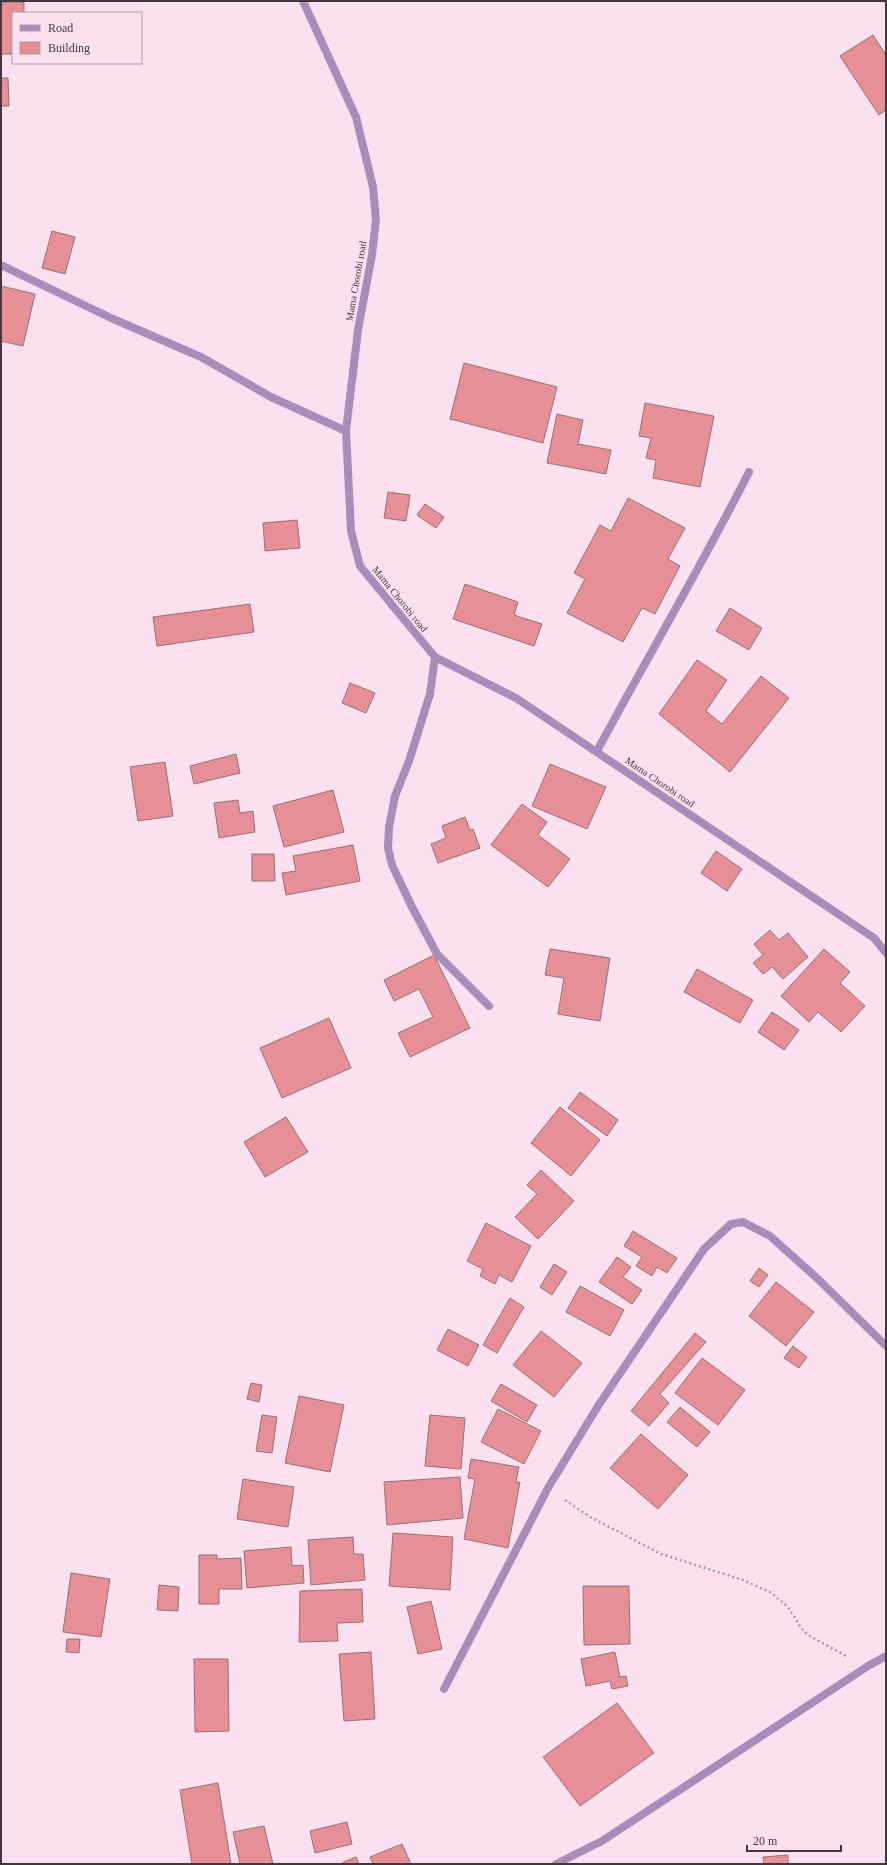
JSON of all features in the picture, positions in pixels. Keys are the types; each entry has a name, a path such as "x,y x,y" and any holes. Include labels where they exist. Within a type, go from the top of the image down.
{"street":[{"name":"Mama Chorobi road","path":"303,1 356,117 373,187 376,220 372,255 358,330 346,431 351,531 360,566 435,657 516,698 597,751 874,938 886,953"},
{"path":"1,265 111,318 201,356 271,397 346,431"},
{"path":"597,751 684,592 712,545 748,472"},
{"path":"435,657 430,694 409,761 395,796 389,827 388,848 392,866 437,954 489,1006"},
{"path":"444,1689 548,1488 598,1406 704,1249 731,1224 743,1222 770,1236 818,1279 886,1346"},
{"path":"556,1864 602,1841 868,1666 886,1656"}],"path":[{"path":"548,1488 590,1517 662,1554 743,1580 770,1592 793,1612 801,1628 808,1635 833,1650 868,1666"}],"building":[{"path":"1,2 24,2 24,12 12,12 12,54 1,54"},
{"path":"873,35 886,55 886,110 879,115 840,56"},
{"path":"1,78 8,78 9,106 1,106"},
{"path":"52,231 75,237 65,274 42,268"},
{"path":"1,286 35,294 23,346 1,341"},
{"path":"464,363 557,387 543,443 450,419"},
{"path":"645,403 714,416 700,487 653,478 656,460 646,458 651,438 639,436"},
{"path":"557,414 583,420 578,444 611,450 606,474 547,463"},
{"path":"388,492 410,495 406,521 384,518"},
{"path":"628,498 685,528 668,559 680,566 655,614 642,608 623,642 567,613 585,579 574,573 600,525 611,531"},
{"path":"425,504 444,517 436,528 417,515"},
{"path":"297,520 300,548 265,551 263,523"},
{"path":"465,584 518,602 514,615 542,624 534,646 453,619"},
{"path":"250,604 254,632 157,646 153,617"},
{"path":"730,608 762,628 749,650 716,631"},
{"path":"697,660 727,680 706,711 722,724 761,676 789,698 730,772 659,714"},
{"path":"350,683 375,693 366,713 342,703"},
{"path":"236,754 240,773 194,784 190,766"},
{"path":"165,762 173,816 138,821 130,767"},
{"path":"550,764 606,787 587,829 532,806"},
{"path":"333,790 344,832 284,847 273,806"},
{"path":"238,800 240,813 253,811 255,832 219,838 214,803"},
{"path":"522,804 547,822 538,835 570,859 548,887 491,845"},
{"path":"465,817 470,830 473,829 480,848 438,863 431,844 446,838 442,826"},
{"path":"353,845 360,881 286,895 282,873 296,871 293,856"},
{"path":"716,851 742,869 727,891 701,873"},
{"path":"252,854 274,854 275,881 252,881"},
{"path":"770,930 779,940 788,933 808,957 783,979 772,967 763,974 753,963 763,955 754,944"},
{"path":"550,949 610,958 600,1021 558,1014 564,978 545,975"},
{"path":"824,949 850,972 840,983 865,1006 841,1032 818,1012 809,1022 781,996"},
{"path":"434,955 470,1028 410,1057 398,1033 433,1017 419,989 394,1001 384,980"},
{"path":"697,969 753,1000 740,1023 684,992"},
{"path":"772,1012 799,1030 784,1050 758,1032"},
{"path":"329,1018 351,1068 282,1098 260,1048"},
{"path":"580,1092 618,1120 607,1136 568,1108"},
{"path":"560,1107 600,1140 571,1176 531,1143"},
{"path":"286,1117 308,1152 265,1177 244,1142"},
{"path":"541,1170 574,1201 538,1239 515,1217 537,1194 527,1185"},
{"path":"486,1223 531,1246 512,1282 499,1275 495,1284 480,1276 483,1269 467,1261"},
{"path":"633,1231 677,1258 667,1273 657,1267 652,1276 636,1266 642,1257 624,1246"},
{"path":"617,1257 631,1267 623,1277 642,1290 632,1304 599,1282"},
{"path":"554,1264 567,1272 552,1295 540,1287"},
{"path":"759,1268 768,1275 759,1287 750,1281"},
{"path":"776,1282 814,1312 786,1346 749,1316"},
{"path":"580,1286 624,1310 610,1336 566,1312"},
{"path":"510,1298 524,1307 497,1353 483,1345"},
{"path":"448,1329 479,1345 468,1366 437,1350"},
{"path":"541,1331 582,1363 554,1397 513,1365"},
{"path":"695,1333 706,1342 660,1394 669,1403 649,1426 631,1411"},
{"path":"793,1346 807,1357 799,1368 784,1358"},
{"path":"702,1358 745,1390 718,1425 675,1393"},
{"path":"251,1383 262,1385 259,1402 247,1399"},
{"path":"501,1384 537,1405 527,1422 491,1401"},
{"path":"299,1396 344,1405 330,1472 285,1463"},
{"path":"680,1407 710,1432 697,1447 667,1422"},
{"path":"498,1409 541,1431 524,1464 481,1442"},
{"path":"262,1415 277,1417 272,1453 256,1451"},
{"path":"430,1415 465,1418 461,1469 425,1466"},
{"path":"641,1434 688,1475 658,1509 610,1468"},
{"path":"471,1459 519,1467 516,1482 520,1482 508,1548 464,1539 475,1479 468,1478"},
{"path":"460,1477 463,1518 387,1525 384,1482"},
{"path":"243,1479 294,1487 288,1527 237,1519"},
{"path":"393,1533 453,1537 450,1590 389,1586"},
{"path":"353,1537 354,1554 363,1554 365,1580 311,1585 308,1540"},
{"path":"291,1547 292,1566 303,1565 304,1583 247,1588 244,1551"},
{"path":"199,1555 217,1555 217,1559 241,1558 242,1589 219,1589 219,1604 199,1604"},
{"path":"71,1573 110,1579 101,1637 63,1632"},
{"path":"159,1585 179,1587 178,1611 157,1610"},
{"path":"583,1586 629,1586 630,1644 584,1645"},
{"path":"362,1589 363,1622 337,1623 338,1641 299,1642 300,1591"},
{"path":"431,1601 442,1649 418,1654 407,1607"},
{"path":"67,1639 80,1639 79,1653 66,1652"},
{"path":"371,1652 375,1719 344,1721 339,1654"},
{"path":"615,1652 620,1677 626,1676 628,1686 612,1689 610,1681 586,1686 581,1659"},
{"path":"194,1659 228,1659 229,1731 195,1732"},
{"path":"617,1703 654,1753 580,1806 543,1757"},
{"path":"218,1783 231,1864 192,1864 180,1790"},
{"path":"347,1822 352,1844 315,1853 310,1831"},
{"path":"264,1826 273,1864 240,1864 233,1832"},
{"path":"402,1844 411,1864 373,1864 370,1857"},
{"path":"788,1855 788,1864 764,1864 763,1857"},
{"path":"356,1857 359,1864 342,1863"}]}
